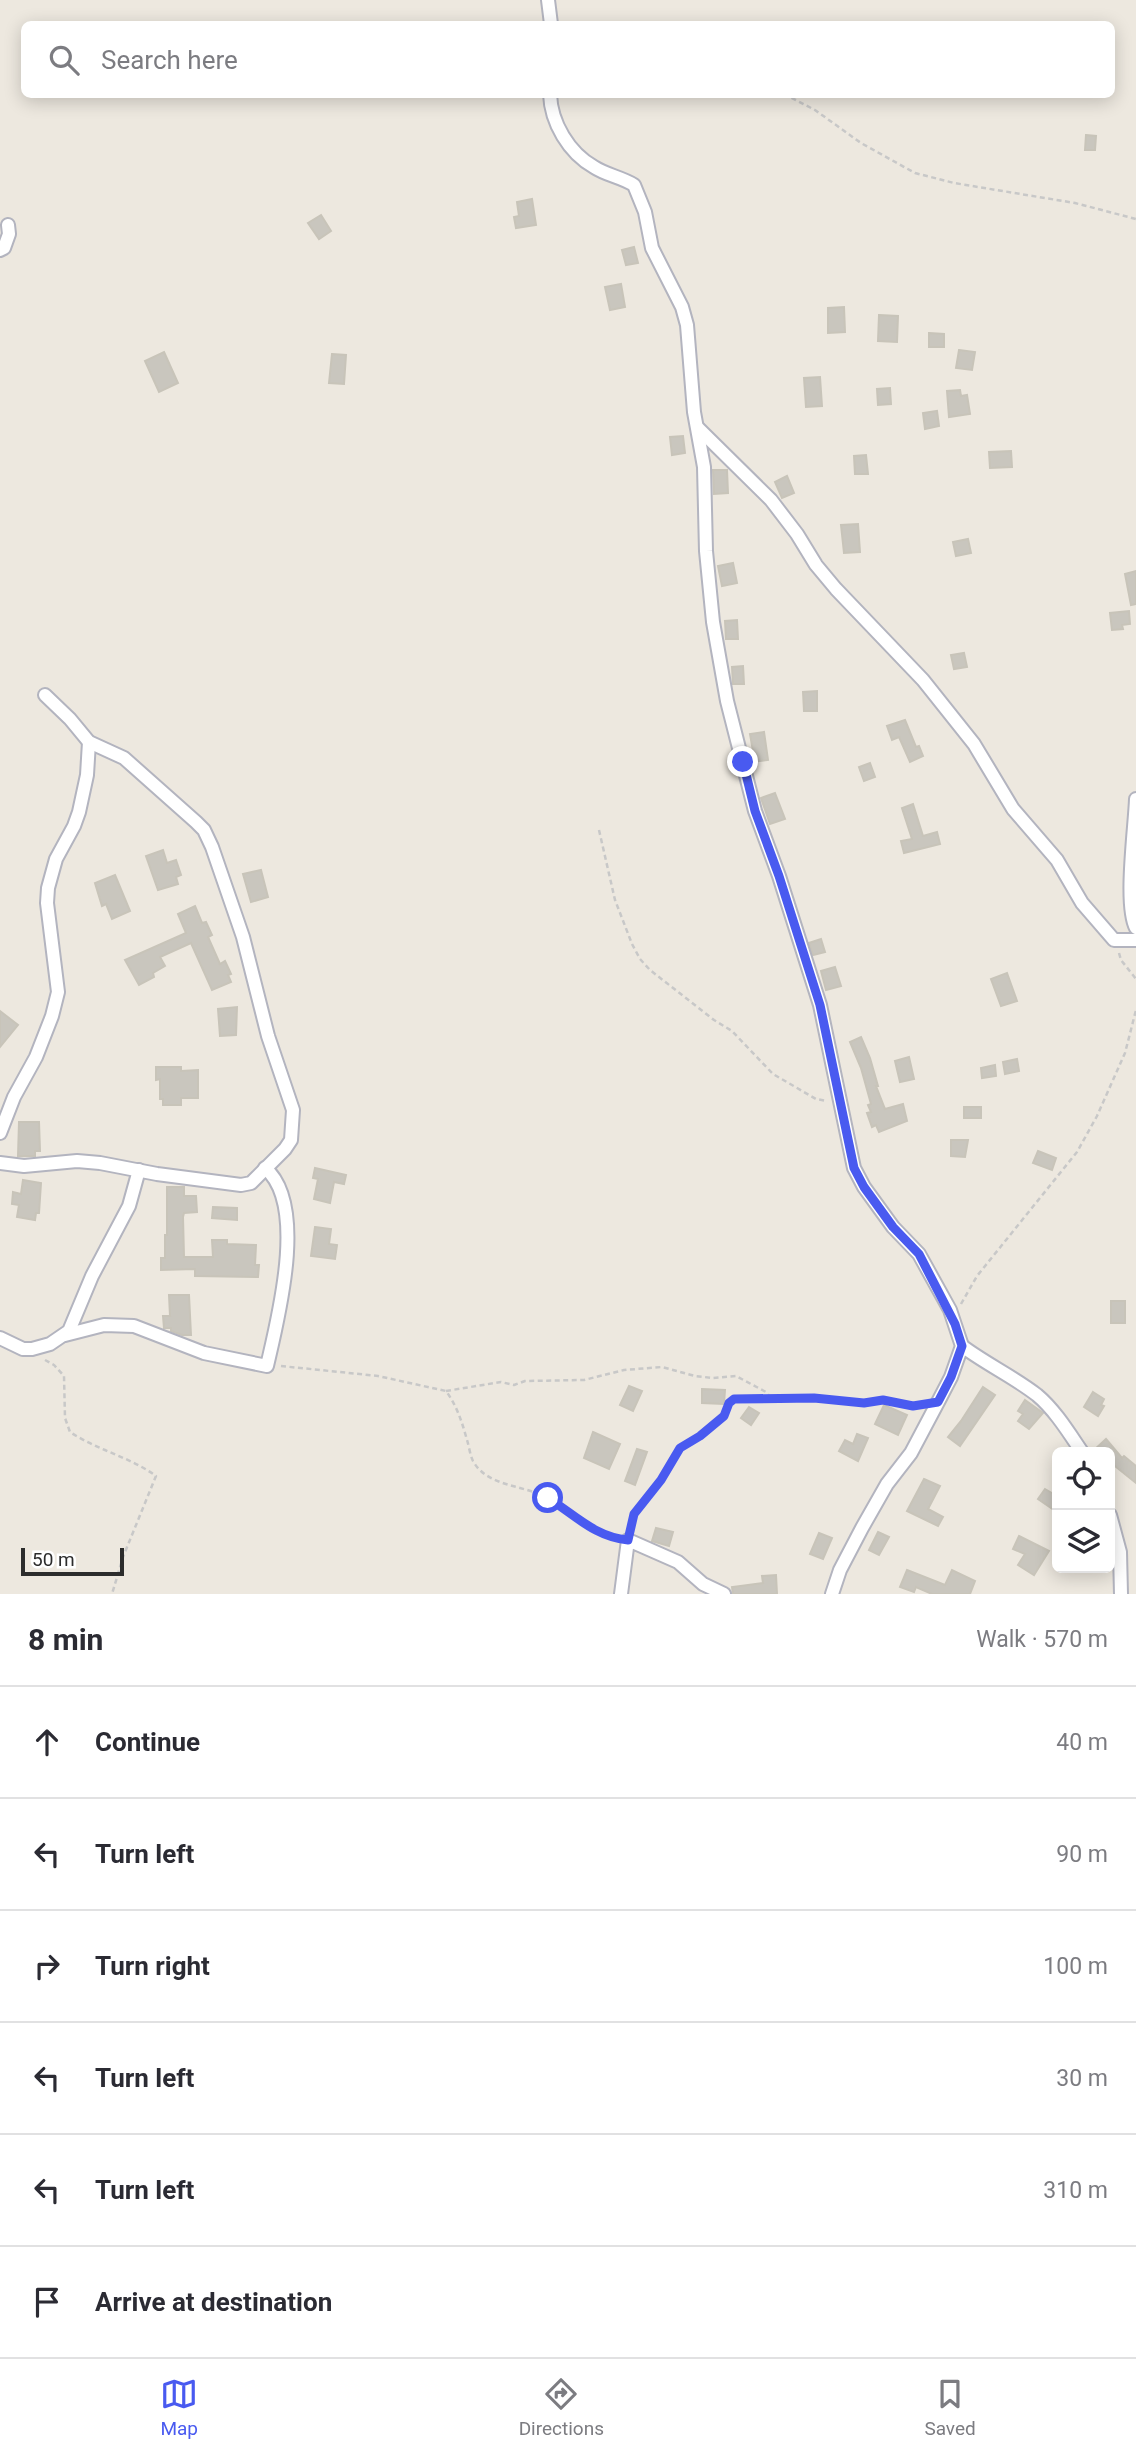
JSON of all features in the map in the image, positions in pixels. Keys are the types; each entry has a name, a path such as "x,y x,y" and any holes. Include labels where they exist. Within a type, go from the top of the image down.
{"street":[{"path":"548,0 551,21"},
{"path":"551,98 554,119 564,138 584,161 634,185 640,197 652,248 682,307 687,325 694,412 704,467 706,551 713,622 727,701 755,811 779,876 820,1005 851,1157 860,1181 901,1237 919,1254 955,1324 962,1346 1036,1395 1078,1447"},
{"path":"0,250 7,242 8,225"},
{"path":"697,427 771,500 822,572 875,632 923,680 974,744 1013,809 1057,860 1082,903 1114,940 1136,940"},
{"path":"0,1163 24,1166 77,1161 100,1163 241,1185 251,1183 291,1140 292,1110 268,1036 243,937 208,838 196,822 124,758 89,742 45,695"},
{"path":"0,1133 14,1097 36,1057 58,992 47,903 48,888 56,859 79,813 87,775 89,742"},
{"path":"1136,799 1130,911 1136,928"},
{"path":"0,1338 23,1349 50,1344 65,1335 104,1325 134,1326 204,1353 267,1366 289,1242 281,1191 273,1175 265,1168"},
{"path":"65,1335 78,1315 93,1276 129,1206 139,1170"},
{"path":"832,1594 840,1570 872,1510 887,1484 911,1453 938,1402 951,1377 962,1346"},
{"path":"1115,1535 1121,1558 1121,1594"},
{"path":"621,1594 628,1540 678,1562 703,1584 724,1594"}],"path":[{"path":"792,98 815,110 861,143 915,173 954,183 1075,203 1136,219"},
{"path":"599,830 615,900 636,951 650,970 732,1031 773,1074 816,1099 841,1104"},
{"path":"1114,940 1121,960 1136,979"},
{"path":"955,1324 965,1295 977,1276 1077,1152 1097,1116 1125,1053 1136,1010"},
{"path":"44,1360 54,1365 64,1376 65,1418 70,1432 142,1466 156,1476 112,1594"},
{"path":"267,1366 366,1375 446,1391 501,1382 514,1385 525,1381 584,1380 624,1370 662,1367 695,1376 736,1376 766,1392 773,1400"},
{"path":"446,1391 460,1415 473,1461 483,1471 499,1482 548,1498 582,1524 611,1539 628,1540 634,1514 661,1480 680,1448 724,1416 729,1403 734,1399 814,1398 864,1403 883,1400 913,1406 938,1402"}],"building":[{"path":"1086,135 1096,136 1095,150 1085,150"},
{"path":"532,199 536,225 516,228 514,217 519,216 517,202"},
{"path":"321,215 331,231 319,239 308,223"},
{"path":"634,247 638,263 626,265 622,250"},
{"path":"621,284 625,307 610,310 605,287"},
{"path":"844,307 845,332 828,333 828,308"},
{"path":"879,315 898,316 897,342 878,341"},
{"path":"929,333 944,334 944,347 929,347"},
{"path":"959,350 975,352 972,370 956,368"},
{"path":"164,352 178,383 159,392 145,361"},
{"path":"332,354 346,355 344,384 329,383"},
{"path":"820,377 822,406 806,407 804,378"},
{"path":"890,388 891,404 878,405 877,389"},
{"path":"960,390 961,396 967,395 970,414 949,417 947,391"},
{"path":"937,411 939,426 925,429 923,413"},
{"path":"683,436 685,453 672,455 670,437"},
{"path":"1011,451 1012,467 990,468 989,452"},
{"path":"866,455 868,474 855,474 854,456"},
{"path":"713,470 727,470 728,493 714,494"},
{"path":"787,476 794,493 782,498 775,482"},
{"path":"858,524 860,552 844,553 841,525"},
{"path":"968,539 971,553 956,556 953,542"},
{"path":"733,563 737,583 722,586 718,566"},
{"path":"1136,571 1136,604 1131,605 1125,574"},
{"path":"1129,611 1130,624 1122,625 1123,629 1112,630 1110,613"},
{"path":"737,620 738,639 726,639 725,621"},
{"path":"964,653 967,667 954,669 951,655"},
{"path":"743,666 744,684 733,684 732,667"},
{"path":"817,691 817,711 804,711 803,692"},
{"path":"905,720 916,747 919,746 923,756 910,762 899,737 892,740 887,726"},
{"path":"764,732 768,760 752,762 749,752 753,751 750,734"},
{"path":"870,763 875,777 864,781 859,767"},
{"path":"775,793 785,819 770,824 761,798"},
{"path":"913,804 923,836 937,832 940,844 904,853 901,841 912,839 902,808"},
{"path":"163,850 167,863 176,860 181,875 176,877 178,884 158,890 146,856"},
{"path":"261,870 268,897 251,902 243,874"},
{"path":"115,875 130,911 112,919 106,904 102,906 95,883"},
{"path":"195,906 202,923 206,922 212,935 208,937 220,964 225,961 231,974 228,975 231,982 212,990 191,943 160,957 165,966 153,973 154,977 139,985 125,960 186,933 178,914"},
{"path":"821,939 825,952 813,955 809,943"},
{"path":"835,967 841,986 826,990 821,971"},
{"path":"1007,973 1017,1001 1001,1006 991,979"},
{"path":"237,1007 236,1035 220,1036 218,1009"},
{"path":"0,1011 18,1025 0,1047"},
{"path":"861,1037 885,1109 903,1104 907,1121 879,1132 876,1125 872,1127 867,1113 871,1112 868,1105 871,1104 850,1042"},
{"path":"909,1057 914,1079 900,1082 895,1061"},
{"path":"1017,1059 1019,1071 1005,1074 1003,1062"},
{"path":"995,1065 996,1076 982,1078 981,1068"},
{"path":"156,1067 181,1067 181,1071 198,1070 198,1098 181,1098 181,1105 163,1105 163,1099 160,1099 160,1079 156,1080"},
{"path":"964,1107 981,1107 981,1118 964,1118"},
{"path":"19,1122 39,1122 40,1151 35,1151 35,1156 18,1156"},
{"path":"951,1140 968,1140 965,1157 951,1156"},
{"path":"1038,1151 1056,1158 1052,1170 1033,1163"},
{"path":"315,1168 346,1175 344,1184 334,1182 330,1203 314,1199 318,1179 313,1178"},
{"path":"23,1180 41,1183 39,1213 36,1213 35,1220 17,1217 19,1205 12,1204 13,1192 21,1194"},
{"path":"167,1187 184,1187 184,1196 196,1196 197,1212 184,1213 183,1217 184,1257 213,1257 212,1240 227,1240 227,1244 256,1245 255,1265 259,1265 258,1277 195,1276 195,1269 161,1270 167,1235"},
{"path":"213,1207 237,1208 237,1220 212,1218"},
{"path":"315,1227 331,1229 329,1244 337,1245 335,1259 311,1256"},
{"path":"169,1295 189,1295 191,1335 182,1335 171,1331 171,1328 164,1328 163,1316 170,1316"},
{"path":"1111,1301 1125,1301 1125,1323 1111,1323"},
{"path":"629,1386 642,1391 633,1411 620,1405"},
{"path":"983,1387 995,1395 960,1446 948,1437"},
{"path":"702,1389 725,1390 724,1404 702,1403"},
{"path":"1093,1392 1104,1399 1101,1405 1104,1406 1098,1416 1084,1407"},
{"path":"1025,1400 1043,1413 1029,1429 1018,1421 1023,1414 1018,1411"},
{"path":"884,1405 907,1415 898,1435 875,1424"},
{"path":"749,1407 759,1413 751,1425 741,1418"},
{"path":"593,1432 620,1444 609,1469 584,1458"},
{"path":"857,1434 868,1438 858,1461 839,1451 845,1440 853,1444"},
{"path":"1106,1439 1113,1447 1097,1447"},
{"path":"637,1449 647,1452 635,1485 625,1481"},
{"path":"1115,1450 1122,1458 1124,1456 1136,1466 1136,1483 1115,1466"},
{"path":"924,1479 940,1486 928,1509 943,1517 938,1526 907,1511"},
{"path":"1045,1489 1052,1493 1052,1509 1038,1499"},
{"path":"656,1528 673,1532 669,1546 652,1541"},
{"path":"878,1532 889,1537 879,1555 869,1550"},
{"path":"819,1533 832,1538 823,1559 810,1554"},
{"path":"1019,1536 1049,1551 1034,1575 1018,1565 1025,1554 1013,1549"},
{"path":"907,1570 945,1585 952,1570 975,1581 970,1594 932,1594 916,1587 914,1592 900,1587"},
{"path":"776,1575 777,1594 733,1594 732,1587 763,1583 762,1576"}],"route":[{"path":"548,1498 582,1524 611,1539 628,1540 634,1514 661,1480 680,1448 724,1416 729,1403 734,1399 760,1401 814,1398 864,1403 883,1400 913,1406 938,1402 951,1377 962,1346 950,1310 919,1254 893,1227 864,1187 854,1168 820,1005 779,876 755,811 743,762"}]}
